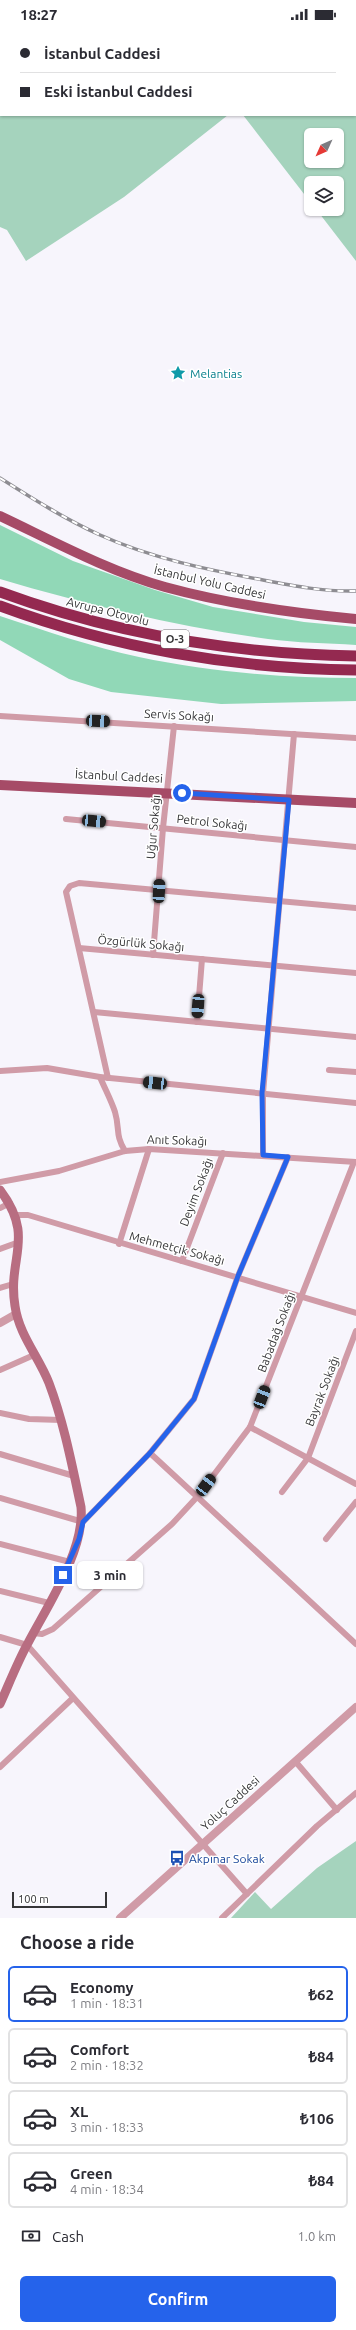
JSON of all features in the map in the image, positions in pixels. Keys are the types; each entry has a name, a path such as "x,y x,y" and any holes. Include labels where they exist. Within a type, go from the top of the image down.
{"highway":[{"name":"Avrupa Otoyolu","path":"0,592 89,620 174,639 275,652 356,656"},
{"name":"O-3","path":"0,606 84,633 174,653 271,666 356,670"}],"main road":[{"name":"İstanbul Yolu Caddesi","path":"0,516 94,560 164,587 276,610 356,619"},
{"name":"İstanbul Caddesi","path":"0,785 167,792 356,803"},
{"path":"0,1190 10,1203 16,1215 20,1230 13,1284 16,1314 34,1355 49,1381 61,1420 83,1522 79,1539 70,1562 4,1687 0,1704"}],"street":[{"name":"Servis Sokağı","path":"0,716 356,738"},
{"name":"Uğur Sokağı","path":"153,955 163,828 174,726"},
{"path":"263,1155 262,1093 294,734"},
{"name":"Petrol Sokağı","path":"66,819 356,847"},
{"path":"108,1078 66,892 70,886 79,883 356,908"},
{"name":"Özgürlük Sokağı","path":"79,948 356,973"},
{"path":"197,1022 202,959"},
{"path":"94,1012 356,1037"},
{"path":"0,1071 47,1068 108,1078 356,1103"},
{"path":"329,1070 356,1072"},
{"path":"100,1077 115,1112 118,1124 118,1139 125,1151"},
{"path":"119,1244 149,1149"},
{"name":"Anıt Sokağı","path":"0,1182 59,1171 125,1151 149,1149 355,1162"},
{"name":"Deyim Sokağı","path":"182,1261 223,1153"},
{"path":"0,1498 83,1522 150,1453 194,1399 238,1276 288,1157"},
{"name":"Babadağ Sokağı","path":"33,1633 42,1634 53,1629 116,1576 172,1524 197,1497 250,1427 355,1162"},
{"path":"0,1208 10,1203"},
{"name":"Mehmetçik Sokağı","path":"16,1215 28,1215 119,1244 302,1295 356,1313"},
{"path":"0,1249 19,1242"},
{"path":"0,1288 13,1284"},
{"path":"0,1323 16,1314"},
{"name":"Bayrak Sokağı","path":"282,1492 308,1458 356,1331"},
{"path":"0,1370 34,1355"},
{"path":"0,1413 29,1419 61,1420"},
{"path":"250,1427 356,1484"},
{"path":"150,1453 356,1644"},
{"path":"0,1454 74,1476"},
{"path":"326,1539 356,1502"},
{"path":"0,1544 70,1562"},
{"path":"0,1591 49,1603"},
{"path":"0,1637 27,1645 247,1894"},
{"path":"0,1767 73,1698"},
{"name":"Yoluç Caddesi","path":"120,1918 356,1708"},
{"path":"295,1761 336,1810"},
{"path":"222,1918 336,1810 356,1793"}],"green space":[{"path":"0,116 227,116 124,197 26,261 7,230 0,227"},
{"path":"244,116 356,116 356,261 321,216 344,216 344,176 304,176 304,194"},
{"path":"0,525 73,561 155,590 213,607 304,622 356,627 356,645 279,640 234,634 167,622 66,598 0,579"},
{"path":"0,616 104,648 139,657 193,667 302,677 356,678 356,701 221,704 111,692 69,679 0,640"},
{"path":"356,1841 356,1918 231,1918 255,1892 271,1909 317,1868"}],"railway":[{"path":"0,478 37,501 100,535 159,557 222,572 321,590 356,591"}],"place":[{"name":"Melantias","path":"178,373"},
{"name":"Akpınar Sokak","path":"177,1858"}],"route":[{"path":"63,1575 79,1539 83,1522 150,1453 194,1399 238,1276 288,1157 263,1155 262,1093 289,800 182,793"}]}
